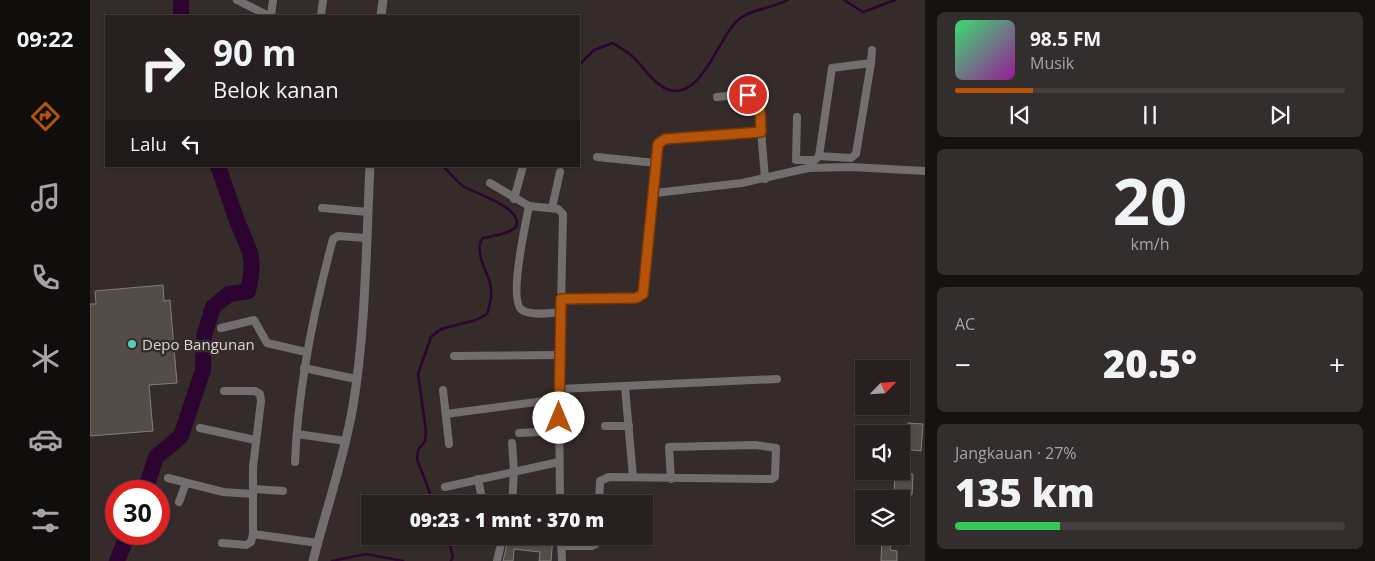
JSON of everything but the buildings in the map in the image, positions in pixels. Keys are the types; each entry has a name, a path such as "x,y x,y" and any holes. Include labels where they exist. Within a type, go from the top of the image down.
{"street":[{"path":"237,0 268,15"},
{"path":"270,15 273,0"},
{"path":"321,15 323,0"},
{"path":"382,15 383,0"},
{"path":"819,156 843,158 853,157 856,154 872,50"},
{"path":"797,117 796,160 814,160 819,156 832,68 871,64"},
{"path":"717,97 746,94 754,96 759,111 765,179"},
{"path":"561,299 636,298 643,294 655,193 658,144 665,139 761,132"},
{"path":"597,157 656,163"},
{"path":"830,166 831,157"},
{"path":"842,166 843,158"},
{"path":"655,193 765,179 808,168 830,166 925,170"},
{"path":"314,559 346,441 356,379 370,167"},
{"path":"514,199 523,167"},
{"path":"552,208 560,172"},
{"path":"490,183 514,199 529,206 552,208 560,210 563,214 558,399 560,495"},
{"path":"529,206 516,289 518,305 521,310 527,312 560,312"},
{"path":"322,208 368,212"},
{"path":"296,462 297,434 306,352 332,239 338,236 366,238"},
{"path":"221,328 254,320 267,343 306,352"},
{"path":"454,356 559,355"},
{"path":"304,368 356,379"},
{"path":"559,390 777,379"},
{"path":"625,387 633,477"},
{"path":"443,390 449,444"},
{"path":"222,543 246,546 253,534 255,440 260,394 255,391 224,391"},
{"path":"446,414 558,399"},
{"path":"605,426 629,426"},
{"path":"200,428 255,440"},
{"path":"519,433 559,431"},
{"path":"297,434 346,441"},
{"path":"512,444 514,471 513,495"},
{"path":"599,495 599,487 602,480 609,477 633,477 671,478 772,479 775,477 776,448 755,445 670,447 671,478"},
{"path":"445,487 478,478 559,462"},
{"path":"168,478 223,492 283,491"},
{"path":"478,478 481,495"},
{"path":"179,502 186,483"},
{"path":"253,534 318,544"},
{"path":"496,561 500,545"},
{"path":"562,561 561,546 593,545"}],"waterway":[{"path":"181,0 181,15"},
{"path":"580,64 594,50 613,43 632,56 658,84 669,90 681,90 691,85 701,76 731,27 738,20 749,13 788,0"},
{"path":"844,0 863,12 895,0"},
{"path":"149,480 156,457 181,436 203,370 204,336 213,307 229,294 248,291 251,279 250,253 218,167"},
{"path":"431,495 417,459 418,450 425,441 426,431 418,374 431,337 441,329 476,320 487,314 491,299 491,287 480,254 480,243 483,238 506,233 516,226 516,219 513,213 506,207 463,186 444,167"},
{"path":"117,561 124,545"},
{"path":"450,545 453,556 451,561"},
{"path":"332,561 366,554 403,561"}],"place":[{"name":"Depo Bangunan","path":"132,344"}],"route":[{"path":"559,418 561,299 636,298 643,294 655,193 658,144 665,139 761,132 758,102 754,96 748,95"}]}
